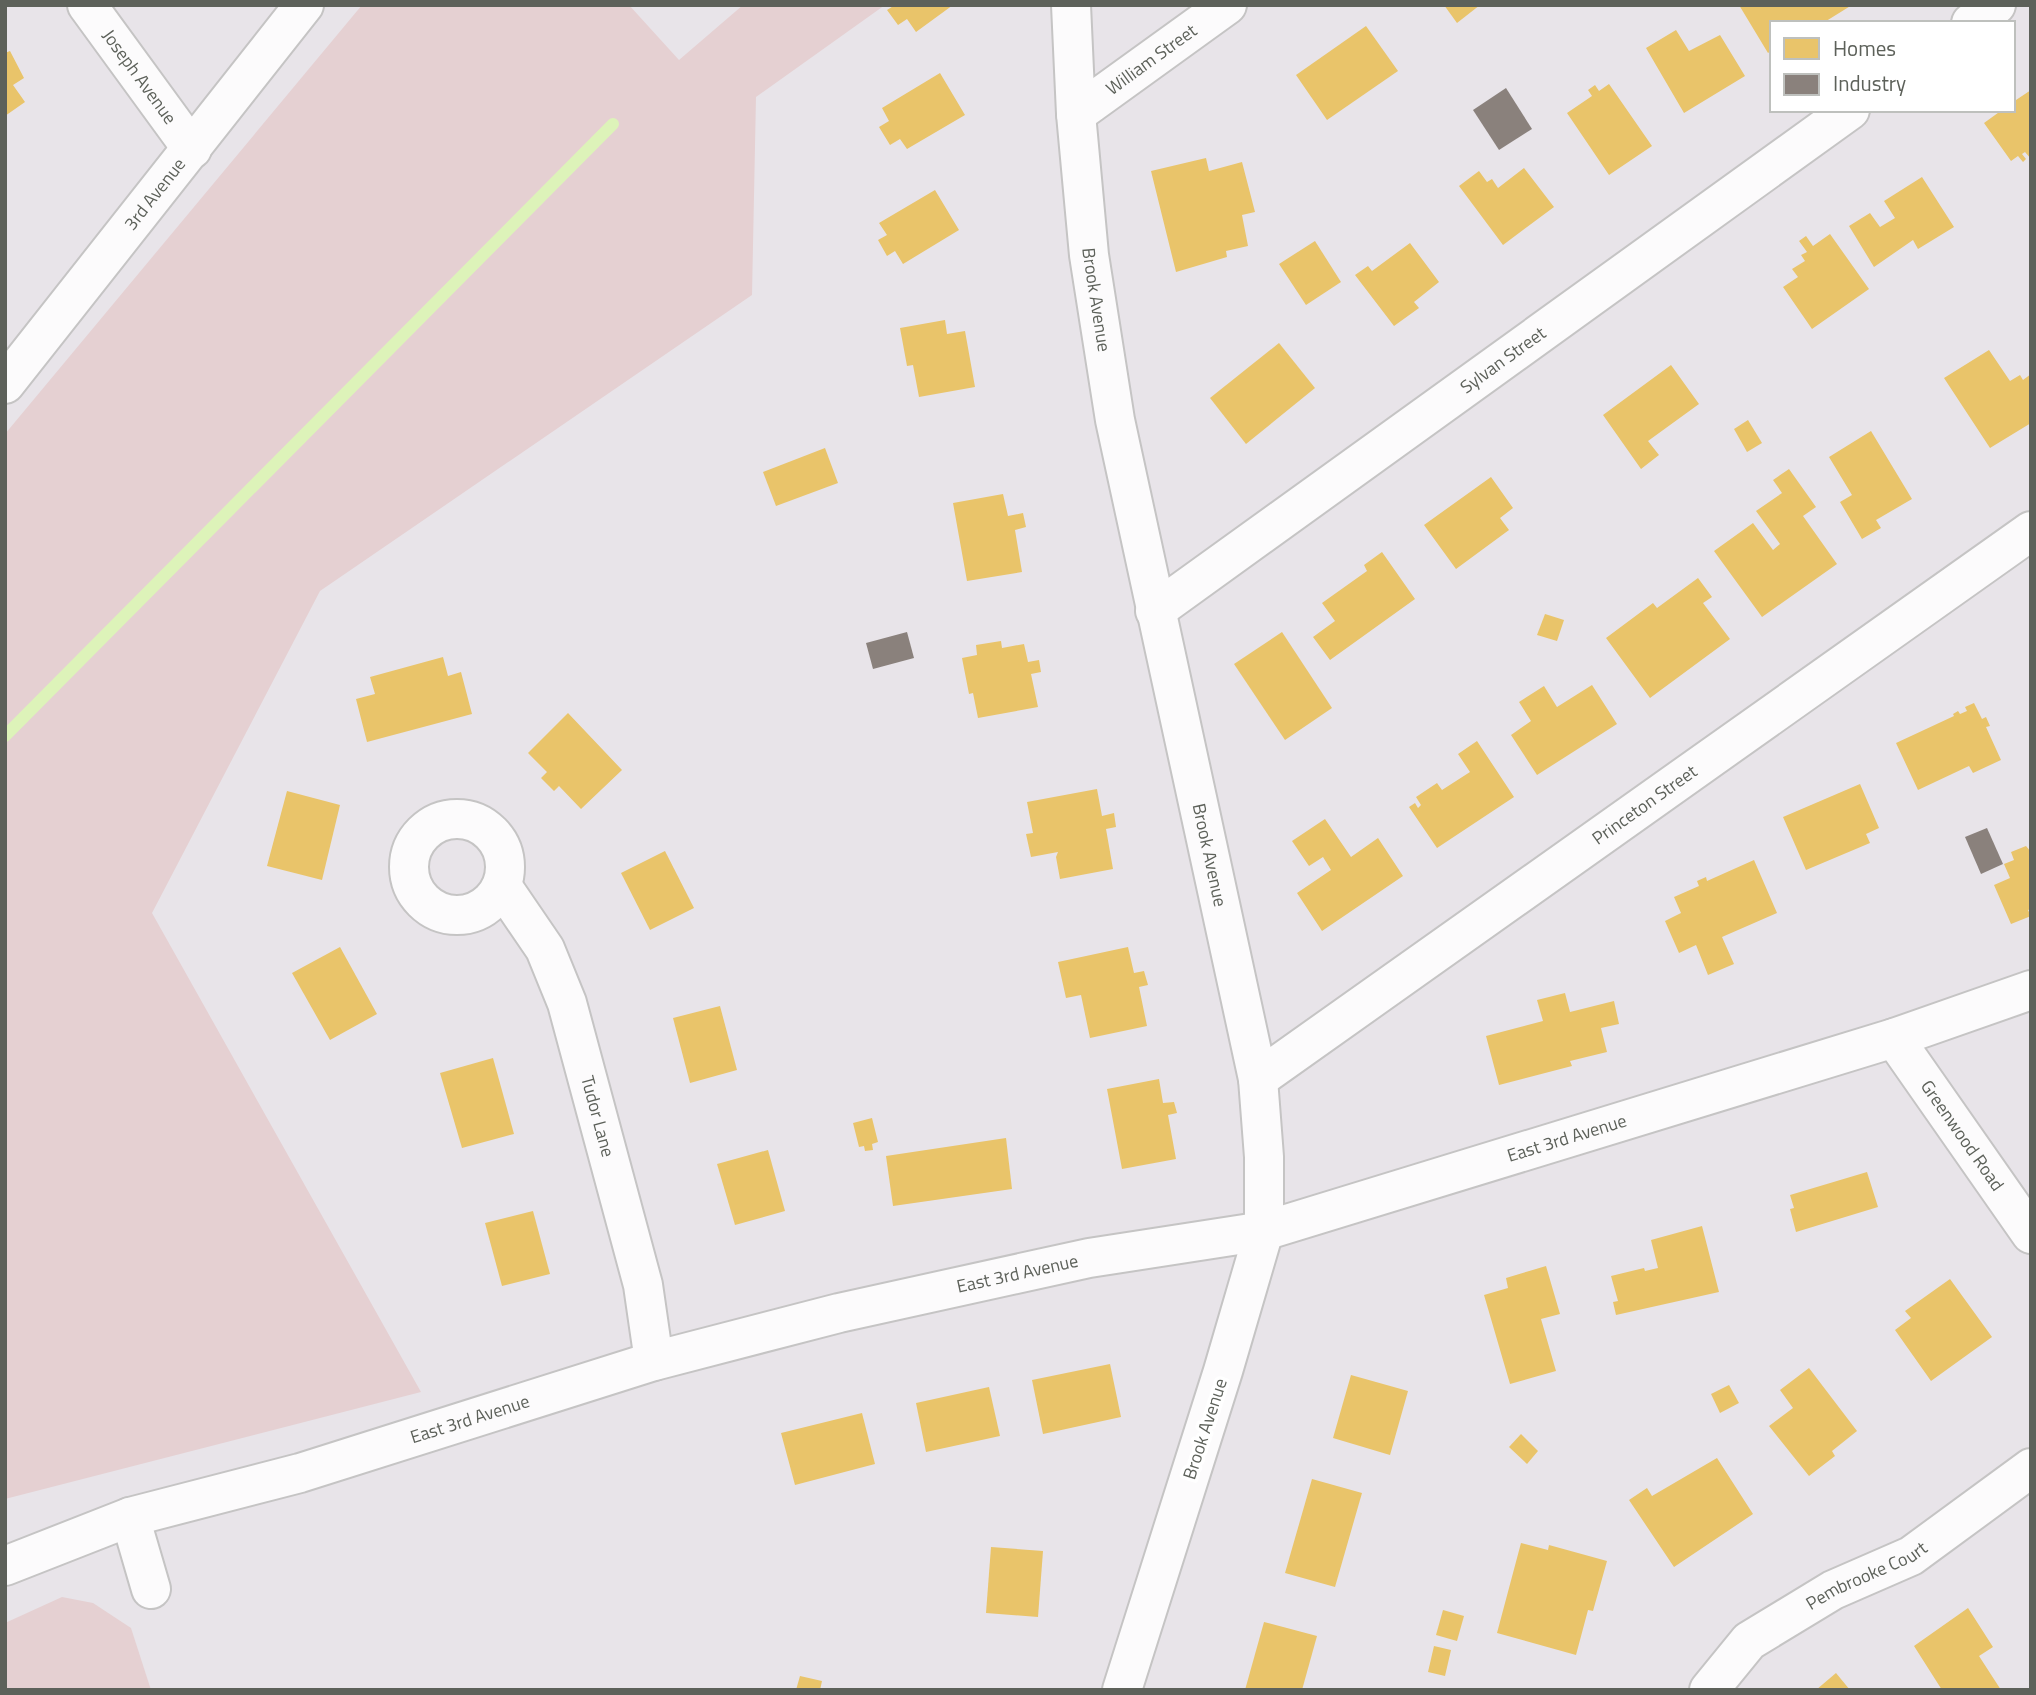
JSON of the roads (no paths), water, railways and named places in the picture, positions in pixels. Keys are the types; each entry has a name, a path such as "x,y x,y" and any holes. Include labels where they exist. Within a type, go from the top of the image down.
{"street":[{"name":"Joseph Avenue","path":"86,5 192,149"},
{"name":"3rd Avenue","path":"5,384 304,5"},
{"name":"Brook Avenue","path":"1071,5 1076,114 1089,255 1115,420 1258,1079 1264,1157 1264,1231 1223,1371 1122,1690"},
{"name":"William Street","path":"1076,114 1227,5"},
{"path":"1974,21 1996,5"},
{"name":"Sylvan Street","path":"1155,611 1847,112"},
{"name":"Princeton Street","path":"1258,1079 2031,531"},
{"name":"Tudor Lane","path":"502,886 545,949 567,1003 643,1285 654,1361"},
{"name":"East 3rd Avenue","path":"5,1566 130,1517 300,1473 654,1361 839,1313 1089,1258 1264,1231 1894,1038 2031,990"},
{"name":"Greenwood Road","path":"1894,1038 2031,1234"},
{"name":"Pembrooke Court","path":"1709,1690 1749,1641 1833,1590 1911,1556 2031,1468"},
{"path":"130,1517 151,1589"}],"waterway":[{"path":"5,736 613,124"}]}
